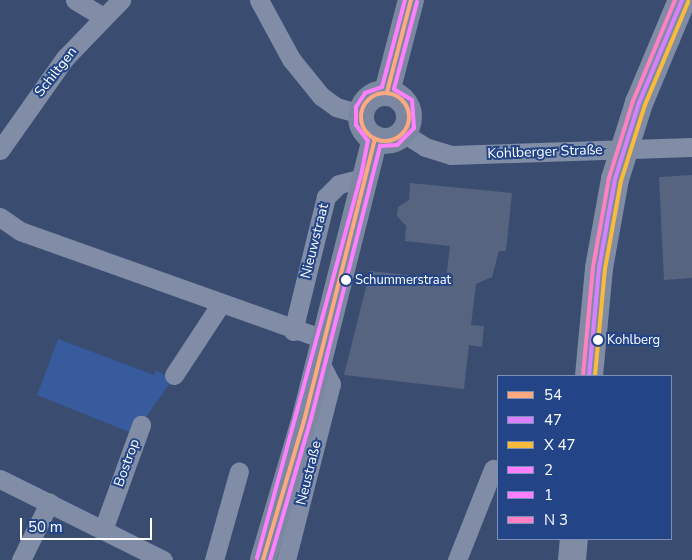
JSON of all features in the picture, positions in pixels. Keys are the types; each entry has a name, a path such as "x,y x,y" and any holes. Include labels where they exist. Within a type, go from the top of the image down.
{"main road":[{"path":"588,375 599,268 623,150 682,0"},
{"path":"572,560 574,540"}],"street":[{"path":"75,0 103,17"},
{"name":"Schiltgen","path":"0,150 65,58 120,0"},
{"path":"259,0 291,59 321,96 336,107 361,114"},
{"path":"387,92 411,0"},
{"path":"387,92 401,98 409,110 403,133 394,140 375,139 364,129 361,114 369,98 387,92"},
{"name":"Kohlberger Straße","path":"403,133 425,147 451,155 692,147"},
{"path":"263,560 375,139"},
{"name":"Nieuwstraat","path":"293,331 326,197 339,184 366,177"},
{"path":"0,217 20,231 293,331 320,349"},
{"path":"174,375 220,305"},
{"name":"Neustraße","path":"286,560 331,384 320,349"},
{"name":"Bostrop","path":"103,530 141,425"},
{"path":"457,560 492,469"},
{"path":"214,560 239,472"},
{"path":"0,479 163,560"},
{"path":"21,560 48,503"}],"shaded area":[{"path":"58,339 154,375 156,370 172,380 142,423 133,420 129,432 37,395"}],"building":[{"path":"692,175 692,278 664,280 659,177"},
{"path":"410,183 512,193 506,251 499,251 492,277 476,284 471,325 484,326 482,347 469,345 464,389 344,375 370,271 446,279 450,246 405,241 406,226 397,216 398,207 409,200"}],"transit line":[{"name":"1","path":"257,558 361,176 368,141 356,125 356,107 365,93 382,87 405,0"},
{"name":"54","path":"387,92 411,0"},
{"path":"583,375 593,267 609,178 633,101 675,0"},
{"name":"47","path":"589,375 599,268 615,179 639,103 682,0"},
{"name":"2","path":"270,560 311,419 380,146 397,145 414,128 412,100 394,89 417,2"},
{"path":"595,375 605,269 621,181 645,105 688,2"},
{"name":"54","path":"380,93 390,93 402,100 409,112 409,117 409,122 402,134 390,141 380,141 372,137 365,130 361,122 361,112 365,104 372,97 380,93"},
{"name":"54","path":"263,560 305,417 375,139"}],"place":[{"name":"Schummerstraat","path":"346,280"},
{"name":"Kohlberg","path":"598,340"}]}
